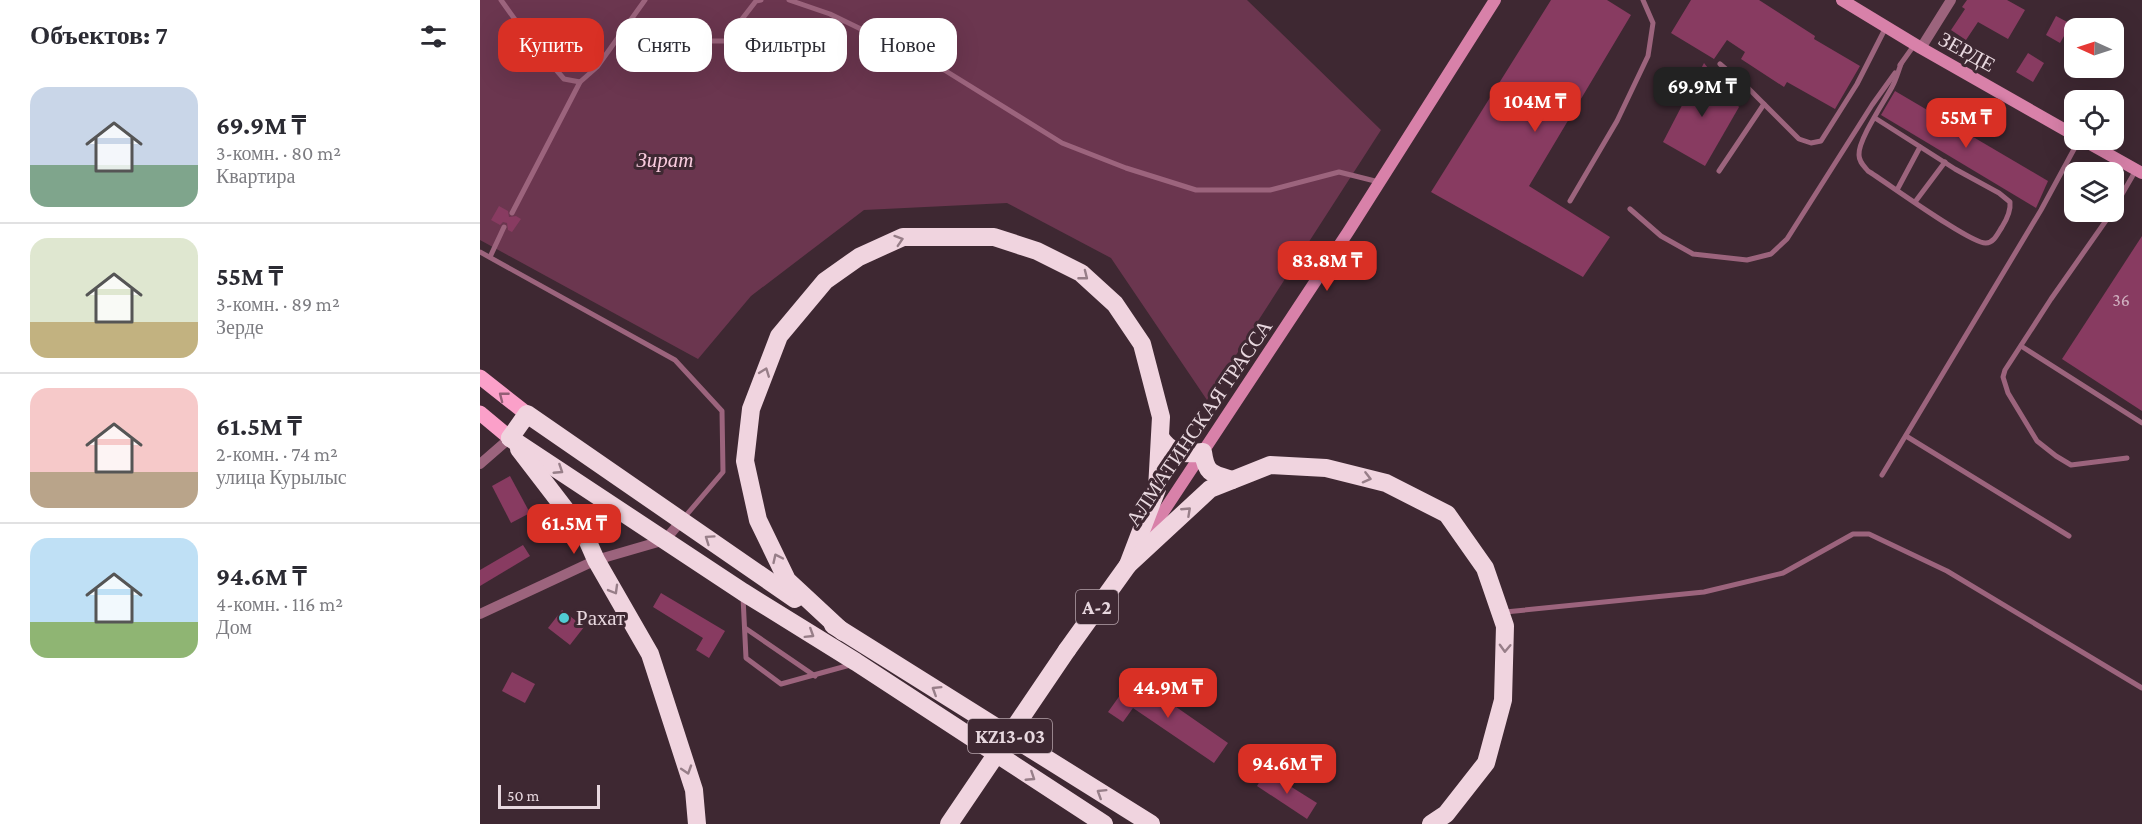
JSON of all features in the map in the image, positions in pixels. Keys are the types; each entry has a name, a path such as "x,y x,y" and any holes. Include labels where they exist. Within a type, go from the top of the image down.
{"highway":[{"path":"843,632 787,579 758,519 745,461 751,409 779,336 825,281 859,257 903,237 994,237 1037,251 1081,273 1115,304 1142,344 1161,417 1157,489 1128,565"},
{"path":"697,824 694,790 650,654 596,560 585,535 510,438 527,414 869,648 858,664"},
{"path":"1160,436 1166,447 1176,453 1203,452 1205,465 1211,474 1232,480"},
{"name":"KZ13-03","path":"510,438 743,592 1104,824"},
{"path":"1128,565 1210,489 1270,465 1326,468 1386,483 1446,514 1485,568 1505,626 1503,700 1486,763 1446,814 1431,824"},
{"name":"A-2","path":"949,824 1066,650 1128,565"},
{"name":"KZ13-03","path":"869,648 1151,824"},
{"path":"1114,824 1124,807"}],"main road":[{"path":"480,377 527,414"},
{"path":"480,413 510,438"}],"street":[{"name":"АЛМАТИНСКАЯ ТРАССА","path":"1128,565 1380,182 1496,0"},
{"name":"ЗЕРДЕ","path":"1842,0 2064,129"},
{"path":"1918,46 1951,0"},
{"path":"2100,150 2139,171"},
{"path":"480,464 510,438"},
{"path":"480,614 596,560 665,540 682,520"}],"lane":[{"path":"501,0 526,35 564,79 580,82"},
{"path":"633,18 645,0"},
{"path":"712,41 725,41 756,1 760,0"},
{"path":"789,0 830,14 941,68 1062,143 1126,168 1196,190 1270,190 1339,172 1380,182"},
{"path":"1570,201 1617,121 1648,56 1653,23 1643,0"},
{"path":"1720,64 1799,139 1811,143 1821,141 1857,84 1886,27"},
{"path":"512,213 580,82 597,68 616,43"},
{"path":"1630,209 1661,236 1693,254 1747,260 1771,254 1787,239 1872,105 1901,64 1918,46"},
{"path":"1875,118 1944,162 1999,193 2010,202 2011,209 2008,216 1992,242 1985,244 1976,241 1868,171 1860,162 1858,154 1861,143 1893,85 1901,64"},
{"path":"1719,171 1764,104"},
{"path":"1897,190 1920,147"},
{"path":"1882,476 2075,150"},
{"path":"1915,202 1944,162"},
{"path":"2124,194 2139,171"},
{"path":"2105,222 2021,345 2004,377 2008,393 2037,441 2056,456 2072,465 2127,458"},
{"path":"490,257 504,227"},
{"path":"480,252 675,360 722,411 723,472 682,520"},
{"path":"2021,345 2142,423"},
{"path":"1906,436 2069,536"},
{"path":"1500,612 1704,592 1783,573 1853,534 1869,534 1947,571 2142,688"},
{"path":"743,592 746,658 781,684 858,664"},
{"path":"745,628 815,676"}],"green space":[{"name":"Зират","path":"480,0 1247,0 1381,130 1207,400 1111,258 1007,203 864,210 751,296 698,359 480,240"}],"building":[{"path":"1551,0 1607,0 1631,15 1529,186 1610,237 1583,277 1431,192"},
{"path":"1691,0 1759,0 1815,36 1814,39 1860,66 1835,109 1787,82 1784,87 1741,59 1745,52 1727,40 1714,59 1671,33"},
{"path":"1967,0 2007,0 2025,10 2008,39 1978,22 1966,40 1951,30 1965,9 1962,7"},
{"path":"2056,16 2064,20 2064,36 2060,43 2046,35"},
{"path":"2028,53 2044,63 2033,82 2016,72"},
{"path":"1704,63 1739,107 1705,166 1663,142"},
{"path":"1895,91 2048,181 2036,208 1881,115"},
{"path":"499,206 508,211 509,217 516,216 521,219 512,232 508,230 507,223 503,222 500,225 491,220"},
{"path":"2142,236 2142,411 2062,359"},
{"path":"510,476 530,513 511,523 492,486"},
{"path":"523,545 530,556 480,586 480,570"},
{"path":"661,593 725,631 709,658 696,650 703,638 653,607"},
{"path":"562,610 584,627 570,645 548,628"},
{"path":"512,672 535,684 525,703 502,691"},
{"path":"1133,677 1228,743 1214,763 1133,708 1123,722 1108,712"},
{"path":"1266,771 1317,803 1307,819 1257,786"}],"place":[{"name":"Рахат","path":"564,618"}]}
